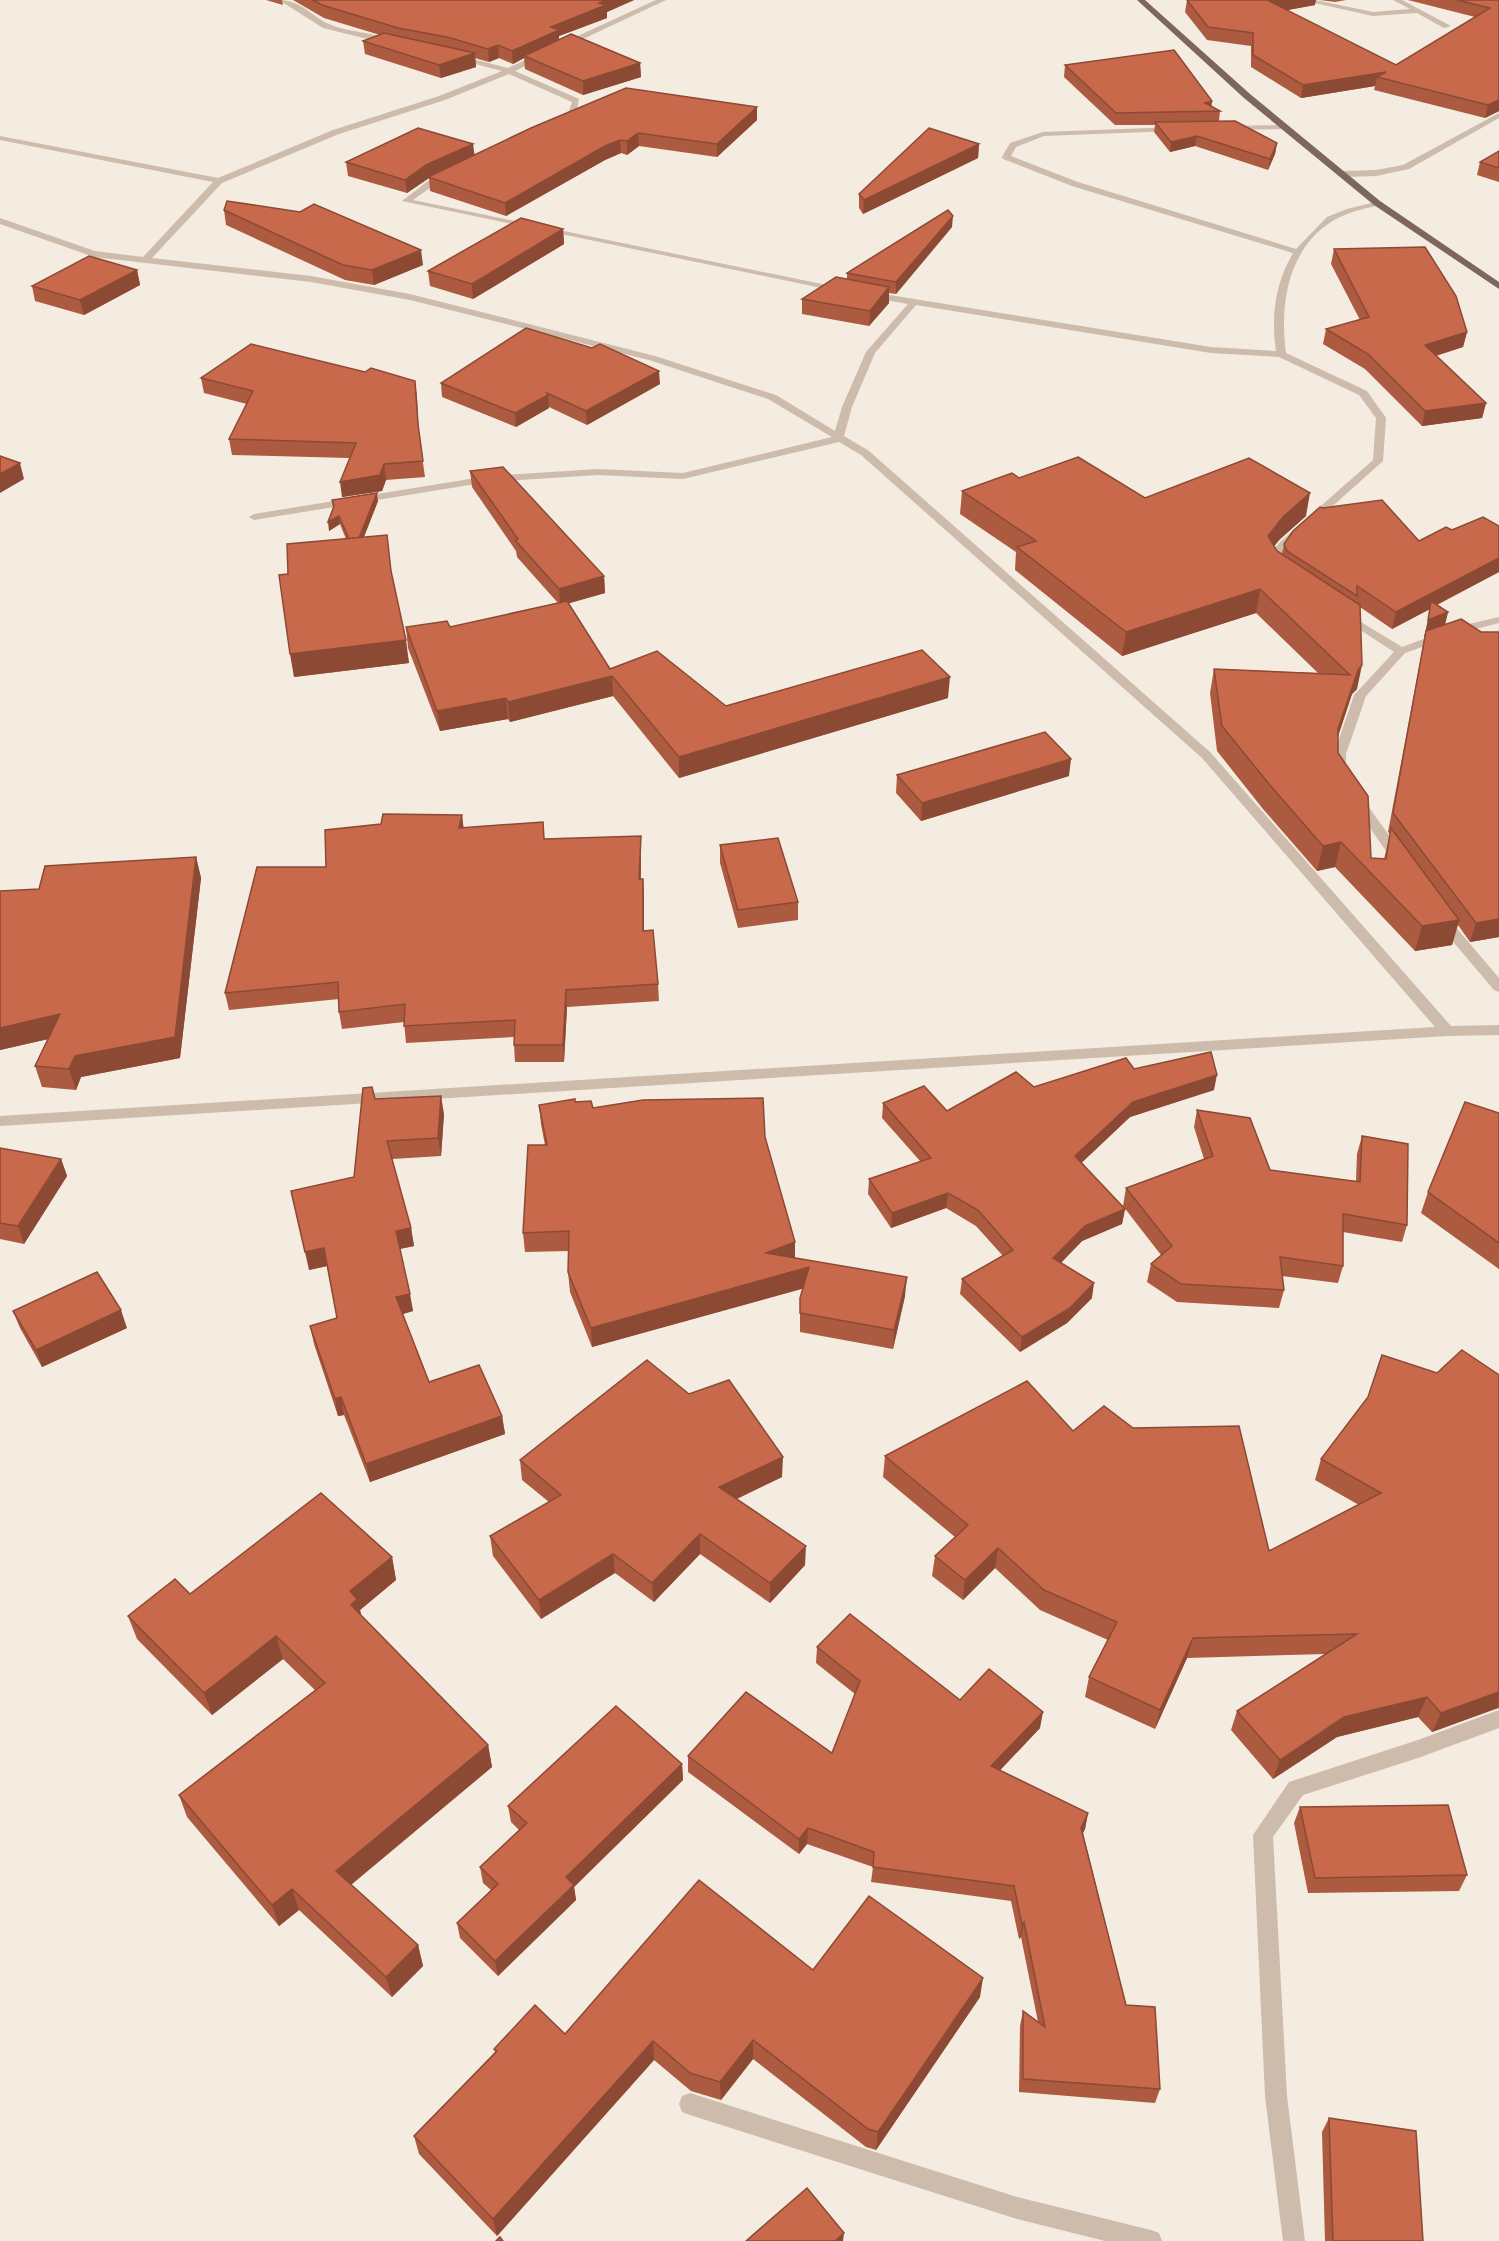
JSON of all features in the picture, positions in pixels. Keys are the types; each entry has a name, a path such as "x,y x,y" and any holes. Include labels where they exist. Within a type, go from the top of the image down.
{"main road":[{"path":"1141,0 1247,96 1377,203 1499,286"}],"street":[{"path":"283,0 302,9 326,26 395,44"},
{"path":"146,260 219,181 336,132 442,98 509,71 662,0"},
{"path":"1305,0 1373,14 1419,11"},
{"path":"1397,0 1448,26"},
{"path":"441,53 509,71 576,101 573,112 552,124"},
{"path":"1342,174 1376,173 1406,166 1499,115"},
{"path":"1215,128 1285,127"},
{"path":"1181,128 1112,129 1043,134 1013,145 1006,157 1075,184 1298,252"},
{"path":"0,138 219,181"},
{"path":"461,170 431,183 406,201 868,295 1211,350 1281,354 1363,393 1381,418 1378,461 1284,544 1272,560 1278,572 1287,578"},
{"path":"1281,354 1277,329 1282,280 1298,252 1326,222 1350,210 1377,203"},
{"path":"0,221 94,254 311,279 410,297 652,358 772,397 838,439 865,453 1206,755 1447,1031"},
{"path":"838,439 847,407 871,352 915,301"},
{"path":"254,517 488,479 598,472 683,476 838,439"},
{"path":"1335,608 1401,651"},
{"path":"1408,872 1340,778 1340,754 1360,695 1401,651 1460,629 1499,620"},
{"path":"1435,910 1499,987"},
{"path":"0,1121 1447,1031 1499,1030"},
{"path":"1294,2241 1276,2096 1263,1835 1296,1788 1418,1749 1499,1719"},
{"path":"690,2104 1017,2208 1151,2241"}],"building":[{"path":"313,0 606,0 599,3 606,5 551,27 559,30 512,51 498,45 488,49 447,37 398,28 322,5"},
{"path":"1187,0 1277,0 1269,1 1396,65 1490,8 1457,0 1499,0 1499,100 1488,105 1377,77 1386,72 1303,85 1253,55 1253,33 1208,27"},
{"path":"384,33 475,53 439,65 363,41"},
{"path":"571,34 640,63 583,81 524,56"},
{"path":"1174,50 1212,101 1205,103 1220,111 1116,113 1065,65"},
{"path":"626,88 757,107 717,144 638,133 627,141 620,140 605,146 505,203 428,177 531,128"},
{"path":"1235,121 1277,143 1270,159 1197,136 1171,142 1155,122"},
{"path":"418,128 473,144 426,165 405,180 346,162"},
{"path":"929,128 979,144 864,200 859,194"},
{"path":"1499,151 1499,168 1480,162"},
{"path":"227,201 300,212 314,204 421,250 372,270 343,265 224,210"},
{"path":"948,210 953,216 896,282 847,273"},
{"path":"521,218 563,229 472,284 428,271"},
{"path":"1425,247 1456,296 1467,332 1425,345 1486,403 1425,411 1368,354 1326,329 1369,317 1334,249"},
{"path":"89,256 137,270 80,300 32,286"},
{"path":"836,277 889,287 870,311 802,299"},
{"path":"526,328 592,348 600,344 659,371 586,411 547,393 548,395 515,413 441,383"},
{"path":"251,344 365,372 371,368 415,381 423,461 384,464 380,475 340,482 356,443 229,439 253,391 201,378"},
{"path":"0,456 20,463 0,474"},
{"path":"1078,457 1145,498 1249,458 1310,493 1283,517 1268,536 1277,551 1360,605 1362,665 1358,670 1338,729 1338,753 1368,796 1371,858 1386,859 1391,828 1459,920 1422,926 1341,842 1323,846 1222,726 1214,669 1350,675 1260,589 1126,632 1017,547 1036,541 962,491 1012,473 1019,478"},
{"path":"503,467 604,576 559,589 515,540 518,539 470,471"},
{"path":"377,493 359,538 349,539 339,516 328,522 334,506 332,500"},
{"path":"1382,500 1419,541 1446,527 1452,530 1483,517 1499,526 1499,558 1396,612 1357,586 1357,596 1287,551 1284,544 1293,531 1320,507"},
{"path":"387,535 391,571 406,640 290,654 279,575 288,574 287,544"},
{"path":"567,601 610,669 657,651 726,706 922,650 950,677 679,757 612,676 508,702 506,698 437,711 406,627 447,621 450,627"},
{"path":"1431,601 1448,612 1428,620"},
{"path":"1461,619 1481,632 1499,632 1499,919 1476,923 1393,813 1426,631"},
{"path":"1045,732 1071,759 922,803 897,775"},
{"path":"383,814 462,815 459,828 543,822 544,839 641,836 639,879 643,879 643,931 653,930 658,984 566,990 563,1045 514,1045 515,1020 404,1026 405,1004 339,1012 338,982 225,993 257,867 326,867 325,830 381,824"},
{"path":"778,838 798,902 738,910 720,845"},
{"path":"196,857 175,1037 75,1056 69,1069 35,1066 60,1014 0,1028 0,891 39,889 45,866"},
{"path":"1211,1052 1217,1075 1133,1102 1075,1156 1125,1209 1085,1226 1053,1258 1094,1283 1070,1308 1022,1337 962,1279 1013,1250 978,1210 948,1193 892,1213 869,1179 931,1158 883,1103 924,1086 947,1111 1016,1072 1034,1087 1126,1058 1134,1069"},
{"path":"372,1087 375,1099 441,1096 438,1138 387,1141 411,1228 396,1231 410,1294 396,1297 429,1382 479,1365 502,1416 366,1464 341,1397 335,1399 310,1326 337,1318 324,1248 305,1252 291,1191 354,1177 363,1088"},
{"path":"763,1098 765,1137 795,1242 766,1253 907,1277 894,1330 800,1313 800,1298 809,1267 591,1328 568,1272 569,1231 523,1233 528,1145 547,1145 539,1105 575,1099 575,1102 591,1101 593,1108 643,1100"},
{"path":"1465,1102 1499,1113 1499,1243 1428,1192"},
{"path":"1197,1110 1250,1118 1270,1170 1360,1182 1362,1136 1408,1144 1407,1225 1343,1214 1343,1266 1280,1257 1284,1290 1181,1284 1151,1264 1172,1246 1126,1188 1213,1156"},
{"path":"0,1148 61,1159 18,1226 0,1223"},
{"path":"97,1272 121,1310 36,1350 13,1311"},
{"path":"1462,1350 1499,1375 1499,1692 1441,1713 1427,1697 1344,1717 1280,1760 1237,1711 1357,1634 1193,1638 1160,1710 1089,1677 1117,1622 1044,1590 998,1548 965,1580 935,1556 968,1525 885,1456 1027,1381 1073,1431 1104,1406 1133,1428 1239,1426 1269,1551 1381,1493 1321,1459 1368,1397 1382,1355 1437,1373"},
{"path":"647,1360 689,1394 729,1380 783,1457 719,1487 806,1546 770,1583 700,1534 652,1583 613,1554 539,1600 490,1536 561,1495 520,1460"},
{"path":"321,1493 392,1557 350,1591 357,1599 351,1605 488,1745 336,1871 418,1945 386,1977 292,1889 272,1905 179,1795 325,1683 276,1636 204,1693 128,1616 175,1579 190,1594"},
{"path":"850,1614 960,1700 989,1669 1043,1712 991,1766 1088,1813 1081,1828 1126,2005 1155,2007 1160,2089 1023,2079 1023,2011 1045,2027 1024,1922 1022,1925 1014,1886 873,1867 874,1852 808,1828 799,1839 688,1756 746,1692 832,1753 860,1681 817,1647"},
{"path":"616,1706 682,1764 566,1877 574,1885 495,1961 457,1923 498,1884 480,1867 527,1823 508,1806"},
{"path":"1448,1805 1467,1875 1315,1878 1300,1807"},
{"path":"699,1880 813,1970 869,1896 983,1978 878,2132 868,2129 753,2040 720,2082 690,2073 653,2041 493,2219 414,2136 497,2051 494,2049 535,2005 565,2034"},
{"path":"1329,2118 1416,2131 1423,2241 1333,2241"},
{"path":"807,2188 844,2233 835,2241 746,2241"}]}
